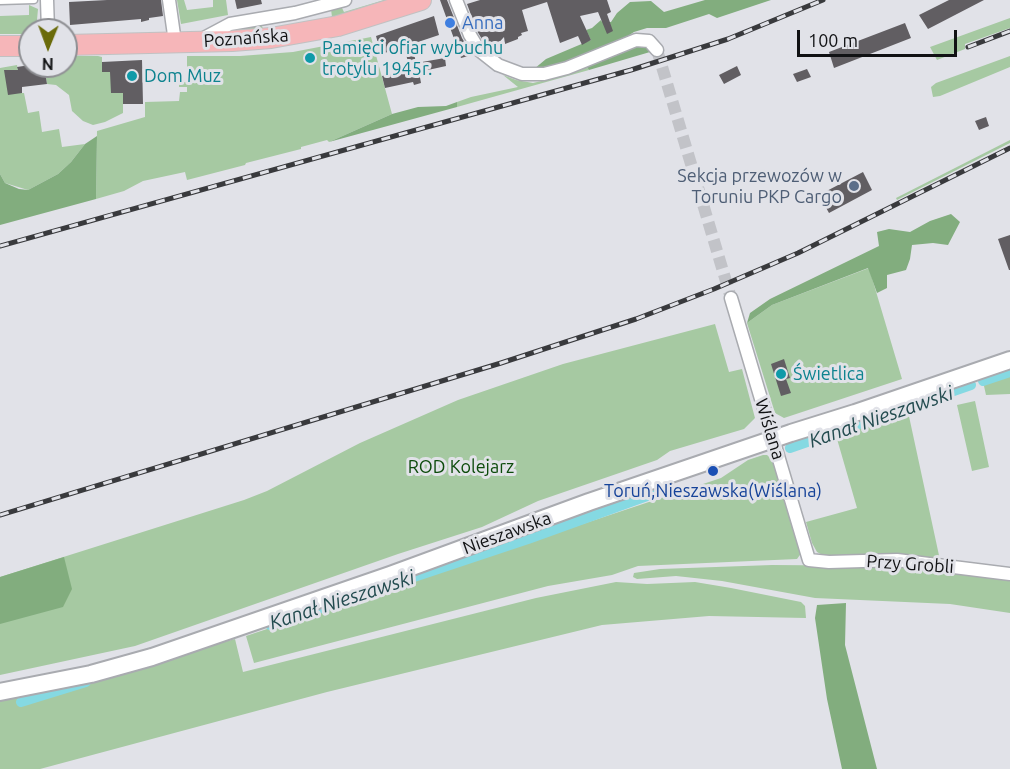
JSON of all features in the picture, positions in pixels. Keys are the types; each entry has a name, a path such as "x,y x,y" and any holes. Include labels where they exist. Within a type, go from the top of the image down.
{"main road":[{"name":"Poznańska","path":"78,45 251,40 302,34 367,18 421,0"},
{"path":"0,46 18,46"},
{"name":"Nieszawska","path":"0,692 91,674 174,649 773,439 1010,360"}],"street":[{"path":"47,0 48,18"},
{"path":"169,0 175,42"},
{"path":"197,42 230,24 295,13 345,0"},
{"path":"456,0 478,50 498,65 522,74 538,75 561,69 636,40 649,41 657,50"},
{"name":"Wiślana","path":"731,298 809,560"},
{"name":"Przy Grobli","path":"809,560 829,562 897,560 1010,574"}],"lane":[{"path":"0,1 34,0"}],"green space":[{"path":"177,0 184,0 187,10 213,7 213,0 226,0 228,15 181,24"},
{"path":"384,0 398,0 366,11 312,24 264,32 234,33 233,28 260,23 264,30 269,30 332,17 331,9 341,6 344,12"},
{"path":"705,0 771,0 717,18 709,14 666,28 647,28 568,62 534,69 546,59 591,40 586,30 601,20 611,22 617,13 630,2 651,1 664,12"},
{"path":"29,5 38,9 37,18 18,18 18,34 0,34 0,16 29,15"},
{"path":"1010,18 1010,28 965,44 965,49 937,60 930,47"},
{"path":"371,37 392,114 329,142 327,140 187,180 185,172 143,181 124,191 96,199 97,131 145,117 145,102 179,101 180,92 187,92 187,87 179,87 179,82 187,82 187,56 240,56 293,52"},
{"path":"640,45 646,45 650,52 589,70 587,67"},
{"path":"78,56 102,57 102,71 122,71 111,86 111,93 123,93 123,113 93,125 83,121 72,111 69,95 56,85 47,84 46,78 78,78"},
{"path":"1010,56 1010,67 933,97 931,87 936,83"},
{"path":"17,65 18,78 28,113 39,111 42,132 59,129 62,147 85,144 58,174 28,190 5,183 0,174 0,68"},
{"path":"587,67 589,70 457,107 457,102 471,97 518,87 503,75 533,83"},
{"path":"457,102 457,107 329,142 392,114 418,107 446,106"},
{"path":"97,136 96,199 0,225 0,174 5,183 28,190 58,174 85,144"},
{"path":"1010,140 1010,143 897,200 896,198"},
{"path":"951,214 960,222 948,245 933,243 912,245 906,270 887,275 887,288 877,293 868,268 772,305 747,323 750,313 770,299 879,246 877,232 889,229 910,232 930,221"},
{"path":"869,268 902,379 784,418 775,413 747,323 772,305"},
{"name":"ROD Kolejarz","path":"715,324 729,372 742,369 755,418 744,429 670,451 657,460 538,501 482,527 135,646 0,675 0,577 244,500 267,491 360,443 458,400 563,364"},
{"path":"1010,366 1010,394 986,395 982,377"},
{"path":"975,401 989,467 972,471 957,405"},
{"path":"907,407 940,560 857,555 828,558 817,552 806,522 857,508 835,432"},
{"path":"767,455 774,461 779,485 789,505 802,552 797,559 638,566 612,575 548,586 254,663 246,636 721,478 748,460"},
{"path":"64,557 72,589 63,607 0,624 0,577"},
{"path":"772,565 906,566 1010,578 1010,613 950,604 815,598 722,581 676,576 637,579 633,577 634,573 660,569"},
{"path":"616,582 647,584 695,582 731,588 801,602 805,606 806,618 709,616 602,625 327,692 40,769 0,769 0,699 57,687 235,639 243,672 536,598"},
{"path":"846,603 845,645 877,769 842,769 827,699 815,618 817,605"}],"building":[{"path":"161,0 163,16 141,22 141,19 78,24 78,18 70,18 69,2"},
{"path":"235,0 261,0 262,4 237,9"},
{"path":"440,0 447,0 462,38 472,55 461,58"},
{"path":"480,0 607,0 611,12 607,14 613,31 607,34 598,12 580,16 591,40 582,45 578,36 560,43 547,2 522,10 528,31 521,33 518,39 505,44 504,37 492,50 477,31 467,4"},
{"path":"949,0 984,0 928,29 919,15"},
{"path":"434,16 439,35 412,44 416,63 445,58 446,66 419,72 421,83 414,85 413,82 385,88 382,76 410,69 404,47 381,54 376,36"},
{"path":"905,23 911,38 834,68 829,52"},
{"path":"142,60 143,104 123,104 123,93 111,93 110,72 102,72 102,62"},
{"path":"737,66 741,75 724,84 719,75"},
{"path":"807,69 811,77 797,82 793,74"},
{"path":"4,70 18,70 18,78 46,78 47,84 22,87 22,93 8,95"},
{"path":"986,117 989,126 979,130 975,121"},
{"path":"863,172 872,190 829,213 819,195"},
{"path":"1010,235 1010,270 1009,270 998,239"},
{"name":"Świetlica","path":"784,359 790,378 786,379 791,393 781,396 771,364"}],"waterway":[{"name":"Kanał Nieszawski","path":"983,381 1010,372"},
{"name":"Kanał Nieszawski","path":"790,448 971,385"},
{"name":"Kanał Nieszawski","path":"270,625 528,539 661,491"},
{"name":"Kanał Nieszawski","path":"21,702 86,682"}],"tunnel":[{"path":"657,50 731,298"}],"railway":[{"path":"0,246 631,70 728,39 823,0"},
{"path":"968,47 1010,31"},
{"path":"0,515 501,363 636,319 798,253 1010,148"}],"place":[{"name":"Anna","path":"450,23"},
{"name":"Pamięci ofiar wybuchu trotylu 1945r.","path":"310,58"},
{"name":"Dom Muz","path":"132,76"},
{"name":"Sekcja przewozów w Toruniu PKP Cargo","path":"854,186"},
{"name":"Świetlica","path":"781,374"},
{"name":"Toruń,Nieszawska(Wiślana)","path":"713,471"}]}
